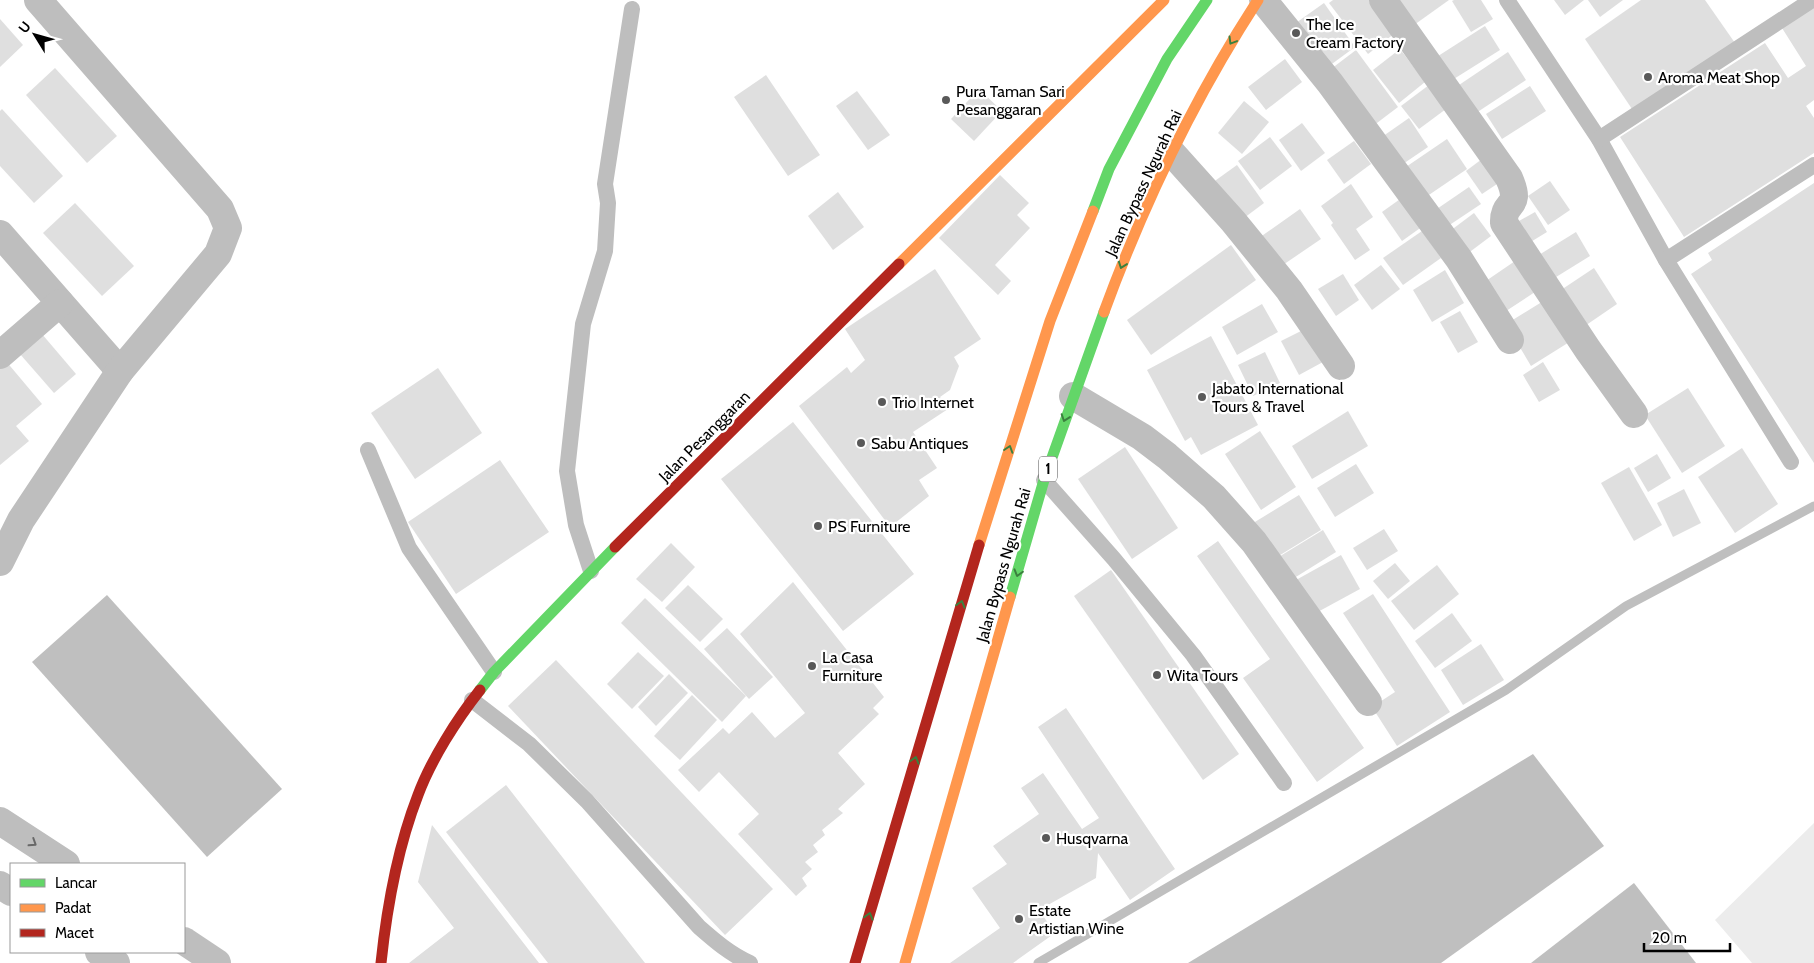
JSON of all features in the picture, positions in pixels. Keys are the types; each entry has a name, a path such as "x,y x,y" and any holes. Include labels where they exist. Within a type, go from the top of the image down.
{"main road":[{"name":"Jalan Pesanggaran","path":"381,963 396,866 418,795 434,759 472,700 494,672 591,571 1164,0"},
{"name":"Jalan Bypass Ngurah Rai","path":"855,963 986,520 1050,321 1109,169 1167,59 1207,0"},
{"name":"Jalan Bypass Ngurah Rai","path":"905,963 1044,480 1073,396 1126,252 1172,153 1231,42 1258,0"}],"street":[{"path":"0,562 21,520 120,371 218,254 228,228 220,209 38,0"},
{"path":"1263,0 1330,83 1447,243 1510,340"},
{"path":"1383,0 1509,178 1515,190 1515,201 1504,215 1504,223 1588,350 1634,414"},
{"path":"1172,153 1233,221 1290,290 1342,366"},
{"path":"0,234 120,371"},
{"path":"0,355 60,303"},
{"path":"1073,396 1142,437 1167,456 1214,498 1254,542 1368,702"},
{"path":"0,821 64,863"},
{"path":"185,942 217,963"},
{"path":"101,953 116,963"}],"lane":[{"path":"1507,0 1599,139 1666,260 1790,462"},
{"path":"1599,139 1812,0"},
{"path":"591,571 576,525 567,470 583,324 604,252 608,203 605,184 632,9"},
{"path":"1666,260 1814,165"},
{"path":"368,450 409,548 494,672"},
{"path":"1044,480 1114,558 1193,655 1284,783"},
{"path":"472,700 529,744 587,801 699,927 737,957 750,963"}],"shaded area":[{"path":"107,595 282,789 207,857 32,662"},
{"path":"1533,754 1604,846 1441,963 1188,963"},
{"path":"1814,823 1814,963 1752,963 1715,920"},
{"path":"1634,883 1696,963 1531,963"}],"building":[{"path":"1333,0 1375,0 1399,30 1368,54 1329,3"},
{"path":"1396,0 1449,0 1414,25"},
{"path":"1481,0 1493,19 1471,32 1452,1"},
{"path":"1554,0 1584,0 1565,15"},
{"path":"1588,0 1623,0 1600,17"},
{"name":"Aroma Meat Shop","path":"1641,0 1705,0 1735,43 1634,112 1585,39"},
{"path":"1324,3 1355,47 1325,69 1293,25"},
{"path":"1814,7 1814,100 1806,106 1814,118 1814,153 1684,237 1620,137 1765,43 1788,78 1806,66 1782,28"},
{"path":"0,19 23,45 0,67"},
{"path":"1485,26 1500,50 1449,82 1435,58"},
{"path":"1400,49 1425,82 1399,103 1373,70"},
{"path":"1356,50 1398,107 1369,129 1327,72"},
{"path":"1508,52 1526,80 1476,113 1459,85"},
{"path":"1285,59 1302,82 1266,110 1248,87"},
{"path":"55,68 117,136 87,163 26,95"},
{"path":"766,75 820,155 788,176 734,97"},
{"path":"1429,85 1446,109 1419,129 1401,106"},
{"path":"1530,86 1546,111 1502,139 1486,114"},
{"path":"979,89 1002,111 974,141 951,119"},
{"path":"857,91 890,135 868,150 836,106"},
{"path":"1244,101 1269,122 1242,154 1218,133"},
{"path":"2,109 63,176 34,203 0,166 0,111"},
{"path":"1409,118 1428,147 1397,168 1379,139"},
{"path":"1302,123 1325,153 1301,171 1279,140"},
{"path":"1270,137 1292,166 1260,190 1238,161"},
{"path":"1447,139 1467,169 1420,201 1400,171"},
{"path":"1354,141 1371,164 1344,184 1327,160"},
{"path":"1486,156 1503,180 1482,194 1466,171"},
{"path":"1237,165 1264,203 1240,221 1212,183"},
{"path":"1000,175 1029,203 1017,215 1030,228 995,265 1011,281 998,295 939,238"},
{"path":"1550,181 1570,210 1548,225 1528,196"},
{"path":"1814,183 1814,463 1691,274 1712,260 1708,253"},
{"path":"1351,184 1373,217 1356,229 1370,250 1355,260 1331,225 1333,223 1321,206"},
{"path":"1469,187 1481,204 1442,230 1431,213"},
{"path":"838,192 864,227 833,250 808,216"},
{"path":"1403,197 1423,226 1402,241 1382,212"},
{"path":"75,203 134,266 102,296 43,233"},
{"path":"1300,209 1321,239 1277,269 1256,240"},
{"path":"1535,212 1547,232 1524,246 1512,225"},
{"path":"1474,213 1491,236 1463,257 1446,234"},
{"path":"1422,231 1441,258 1403,285 1383,258"},
{"path":"1576,232 1590,256 1548,282 1534,258"},
{"path":"1231,245 1256,280 1151,355 1127,320"},
{"path":"1518,259 1538,290 1500,315 1480,285"},
{"path":"1381,265 1400,289 1372,310 1354,285"},
{"path":"1594,268 1617,304 1579,330 1555,294"},
{"path":"935,269 981,339 954,357 959,366 950,390 940,397 948,409 913,432 937,468 919,480 929,496 890,527 799,406 847,367 851,373 865,360 845,329"},
{"path":"1445,270 1464,303 1432,322 1413,290"},
{"path":"1343,274 1359,300 1336,316 1318,289"},
{"path":"1545,300 1571,341 1531,366 1506,324"},
{"path":"1262,304 1278,332 1237,355 1222,327"},
{"path":"1460,311 1478,342 1458,353 1440,322"},
{"path":"36,327 76,374 54,393 13,346"},
{"path":"1305,329 1323,362 1299,375 1281,341"},
{"name":"Jabato International Tours & Travel","path":"1211,336 1258,425 1201,455 1191,437 1185,441 1147,370"},
{"path":"1265,352 1280,383 1253,396 1238,365"},
{"path":"5,360 42,404 16,426 29,441 0,465 0,364"},
{"path":"1543,362 1560,390 1539,402 1523,375"},
{"path":"438,368 482,433 415,479 371,413"},
{"path":"1688,388 1725,446 1682,473 1645,415"},
{"path":"1348,411 1368,446 1312,479 1292,446"},
{"name":"PS Furniture","path":"793,422 914,574 843,631 721,479"},
{"path":"1260,431 1296,487 1261,510 1225,454"},
{"path":"1125,447 1178,528 1132,559 1078,479"},
{"path":"1742,448 1778,504 1735,533 1698,477"},
{"path":"1657,454 1671,478 1648,492 1634,468"},
{"path":"500,460 549,532 456,594 408,522"},
{"path":"1356,464 1374,493 1335,517 1317,488"},
{"path":"1629,467 1662,525 1634,541 1601,483"},
{"path":"1684,489 1701,523 1673,537 1657,503"},
{"path":"1299,495 1321,530 1272,560 1250,525"},
{"path":"1384,529 1398,551 1367,570 1353,548"},
{"path":"1323,530 1336,552 1291,580 1277,558"},
{"path":"1218,541 1364,748 1317,782 1243,678 1270,659 1197,556"},
{"path":"671,543 695,567 662,602 636,579"},
{"path":"1341,555 1360,589 1314,614 1296,580"},
{"path":"1395,563 1410,581 1388,599 1373,581"},
{"path":"1437,565 1459,594 1414,630 1391,601"},
{"name":"Wita Tours","path":"1111,570 1239,754 1203,780 1074,596"},
{"path":"793,582 884,697 873,708 879,714 838,753 865,784 838,809 843,813 822,830 825,835 813,845 818,852 805,862 812,869 802,878 807,886 796,896 738,834 759,814 719,772 699,792 678,770 723,728 729,734 752,712 775,738 805,713 740,634"},
{"path":"688,585 723,619 700,642 665,608"},
{"path":"1373,594 1450,712 1397,746 1372,707 1395,692 1343,613"},
{"path":"645,598 746,696 722,722 621,623"},
{"path":"1452,613 1472,641 1435,668 1415,641"},
{"path":"727,628 773,677 749,699 704,649"},
{"path":"1481,644 1504,680 1463,705 1441,670"},
{"path":"638,652 664,676 632,709 607,684"},
{"path":"556,660 773,889 725,935 508,706"},
{"path":"669,674 688,693 656,726 638,707"},
{"path":"692,695 717,720 680,760 654,736"},
{"path":"1066,708 1175,869 1130,900 1098,853 1096,878 1039,910 1055,933 1013,963 950,963 1000,928 972,888 1007,864 993,846 1039,814 1021,788 1043,773 1082,829 1099,818 1038,727"},
{"path":"506,785 645,963 548,963 446,832"},
{"path":"432,825 539,963 409,963 454,928 418,882"}],"waterway":[{"path":"1038,963 1506,690 1626,606 1814,506"}],"traffic: fast":[{"path":"1093,211 1109,169 1167,59 1207,0"},
{"path":"1010,597 1044,480 1104,312"},
{"path":"480,690 494,672 615,547"}],"traffic: slow":[{"path":"899,264 1164,0"},
{"path":"1104,312 1136,231 1172,152 1213,74 1258,0"},
{"path":"979,545 1050,321 1093,211"},
{"path":"905,963 1010,597"}],"traffic: jam":[{"path":"615,547 899,264"},
{"path":"855,963 979,545"},
{"path":"381,963 386,920 394,878 404,836 418,795 445,740 480,690"}],"place":[{"name":"The Ice Cream Factory","path":"1296,33"},
{"name":"Aroma Meat Shop","path":"1648,77"},
{"name":"Pura Taman Sari Pesanggaran","path":"946,100"},
{"name":"Jabato International Tours & Travel","path":"1202,397"},
{"name":"Trio Internet","path":"882,402"},
{"name":"Sabu Antiques","path":"861,443"},
{"name":"PS Furniture","path":"818,526"},
{"name":"La Casa Furniture","path":"812,666"},
{"name":"Wita Tours","path":"1157,675"},
{"name":"Husqvarna","path":"1046,838"},
{"name":"Estate Artistian Wine","path":"1019,919"}]}
